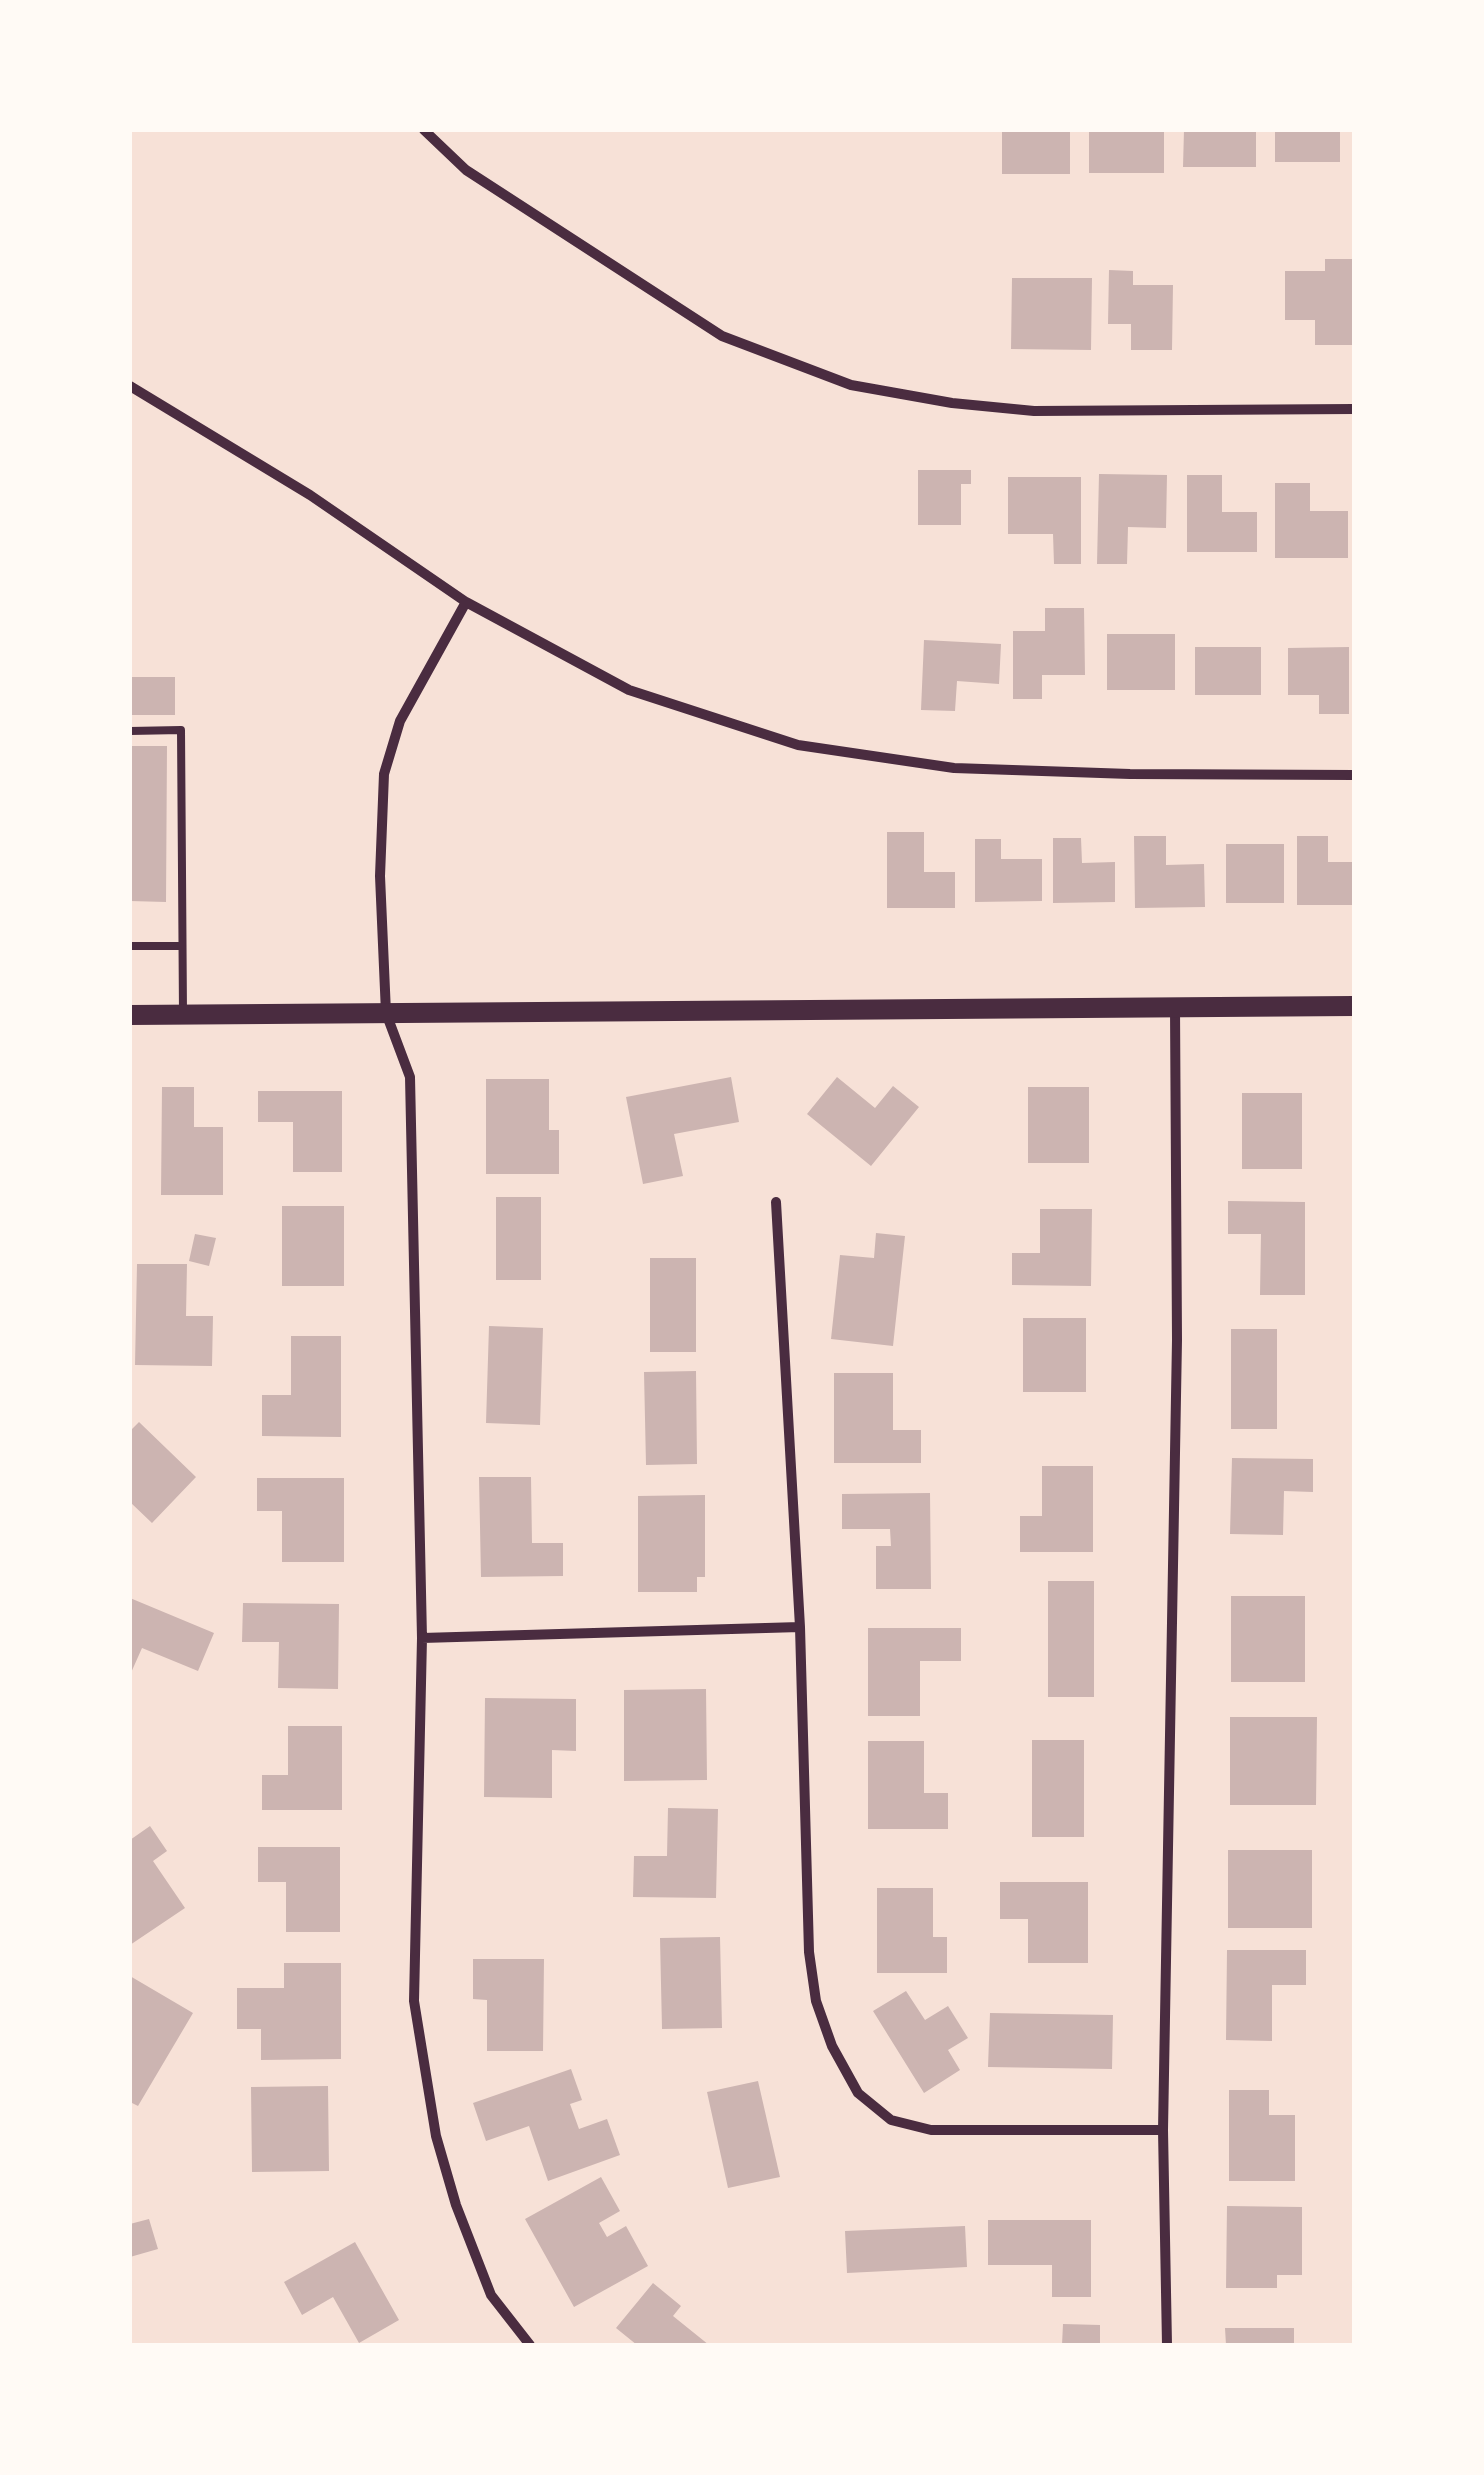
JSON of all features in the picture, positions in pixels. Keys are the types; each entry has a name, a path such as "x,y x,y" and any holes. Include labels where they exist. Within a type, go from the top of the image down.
{"main road":[{"path":"130,1015 1354,1006"}],"street":[{"path":"424,130 466,170 722,336 851,384 952,403 1034,412 1354,408"},
{"path":"130,386 310,495 466,602 629,690 798,744 954,768 1354,775"},
{"path":"466,602 400,721 384,774 380,876 386,1013 410,1077 422,1638 414,2001 426,2086 456,2205 491,2295 530,2345"},
{"path":"1166,2345 1163,2130 1176,1340 1176,1008"},
{"path":"776,1202 800,1626 809,1952 816,2001 832,2046 858,2093 891,2120 931,2130 1163,2130"},
{"path":"422,1638 800,1626"}],"lane":[{"path":"130,731 181,730 183,1014"},
{"path":"130,946 181,946"}],"building":[{"path":"1002,130 1070,130 1070,174 1002,174"},
{"path":"1089,130 1164,131 1164,173 1089,173"},
{"path":"1184,130 1256,130 1256,167 1183,167"},
{"path":"1275,130 1340,130 1340,162 1275,162"},
{"path":"1325,259 1354,259 1354,345 1315,345 1315,320 1285,320 1285,271 1325,271"},
{"path":"1109,270 1133,271 1133,285 1173,285 1172,350 1131,350 1131,324 1108,324"},
{"path":"1012,278 1092,278 1091,350 1011,349"},
{"path":"918,470 971,470 971,484 961,484 961,525 918,525"},
{"path":"1099,474 1167,475 1166,528 1128,527 1127,564 1097,564"},
{"path":"1187,475 1222,475 1222,512 1257,512 1257,552 1187,552"},
{"path":"1008,477 1081,477 1081,564 1054,564 1053,534 1008,534"},
{"path":"1275,483 1310,483 1310,511 1348,511 1348,558 1275,558"},
{"path":"1045,608 1084,608 1085,675 1042,675 1042,699 1013,699 1013,631 1045,631"},
{"path":"1107,634 1175,634 1175,690 1107,690"},
{"path":"924,640 1001,644 999,684 957,681 955,711 921,710"},
{"path":"1195,647 1261,647 1261,695 1195,695"},
{"path":"1349,647 1349,714 1319,714 1319,695 1288,695 1288,648"},
{"path":"130,677 175,677 175,715 130,715"},
{"path":"130,746 167,746 166,902 130,901"},
{"path":"887,832 924,832 924,872 955,872 955,908 887,908"},
{"path":"1134,836 1166,836 1166,865 1204,864 1205,907 1135,908"},
{"path":"1297,836 1328,836 1328,862 1354,862 1354,905 1297,905"},
{"path":"1053,838 1081,838 1082,863 1115,862 1115,902 1053,903"},
{"path":"975,839 1001,839 1001,859 1042,859 1042,901 975,902"},
{"path":"1226,844 1284,844 1284,903 1226,903"},
{"path":"731,1077 739,1122 674,1134 683,1176 643,1184 626,1097"},
{"path":"837,1077 875,1108 893,1086 919,1107 871,1166 807,1114"},
{"path":"486,1079 549,1079 549,1130 559,1130 559,1174 486,1174"},
{"path":"162,1087 194,1087 194,1127 223,1127 223,1195 161,1195"},
{"path":"1028,1087 1089,1087 1089,1163 1028,1163"},
{"path":"258,1091 342,1091 342,1172 293,1172 293,1122 258,1122"},
{"path":"1242,1093 1302,1093 1302,1169 1242,1169"},
{"path":"496,1197 541,1197 541,1280 496,1280"},
{"path":"1228,1201 1305,1202 1305,1295 1260,1295 1261,1234 1228,1234"},
{"path":"282,1206 344,1206 344,1286 282,1286"},
{"path":"1040,1209 1092,1209 1091,1286 1012,1285 1012,1253 1040,1253"},
{"path":"876,1233 905,1236 893,1346 831,1339 840,1255 874,1258"},
{"path":"195,1234 216,1238 209,1266 189,1261"},
{"path":"650,1258 696,1258 696,1352 650,1352"},
{"path":"137,1264 187,1264 186,1316 213,1316 212,1366 135,1365"},
{"path":"1023,1318 1086,1318 1086,1392 1023,1392"},
{"path":"489,1326 543,1328 540,1425 486,1423"},
{"path":"1231,1329 1277,1329 1277,1429 1231,1429"},
{"path":"291,1336 341,1336 341,1437 262,1436 262,1395 291,1395"},
{"path":"696,1371 697,1464 646,1465 644,1372"},
{"path":"834,1373 893,1373 893,1430 921,1430 921,1463 834,1463"},
{"path":"139,1422 196,1477 152,1523 130,1502 130,1431"},
{"path":"1232,1458 1313,1459 1313,1492 1284,1491 1283,1535 1230,1534"},
{"path":"1042,1466 1093,1466 1093,1552 1020,1552 1020,1516 1042,1516"},
{"path":"479,1477 531,1477 532,1543 563,1543 563,1576 481,1577"},
{"path":"257,1478 344,1478 344,1562 282,1562 282,1511 257,1511"},
{"path":"930,1493 931,1589 876,1589 876,1546 891,1546 890,1529 842,1529 842,1494"},
{"path":"705,1495 705,1577 697,1577 697,1592 638,1592 638,1496"},
{"path":"1048,1581 1094,1581 1094,1697 1048,1697"},
{"path":"1231,1596 1305,1596 1305,1682 1231,1682"},
{"path":"130,1598 214,1633 198,1671 142,1648 130,1675"},
{"path":"243,1603 339,1604 338,1689 278,1688 279,1642 242,1642"},
{"path":"868,1628 961,1628 961,1661 920,1661 920,1716 868,1716"},
{"path":"706,1689 707,1780 624,1781 624,1690"},
{"path":"485,1698 576,1699 576,1751 552,1750 552,1798 484,1797"},
{"path":"1230,1717 1317,1717 1316,1805 1230,1805"},
{"path":"288,1726 342,1726 342,1810 262,1810 262,1775 288,1775"},
{"path":"1032,1740 1084,1740 1084,1837 1032,1837"},
{"path":"868,1741 924,1741 924,1793 948,1793 948,1829 868,1829"},
{"path":"668,1808 718,1809 716,1898 633,1897 634,1856 667,1856"},
{"path":"150,1826 167,1851 153,1861 185,1908 130,1945 130,1840"},
{"path":"258,1847 340,1847 340,1932 286,1932 286,1882 258,1882"},
{"path":"1228,1850 1312,1850 1312,1928 1228,1928"},
{"path":"1000,1882 1088,1882 1088,1963 1028,1963 1028,1919 1000,1919"},
{"path":"877,1888 933,1888 933,1937 947,1937 947,1973 877,1973"},
{"path":"720,1937 722,2028 662,2029 660,1938"},
{"path":"1227,1950 1306,1950 1306,1985 1272,1985 1272,2041 1226,2040"},
{"path":"473,1959 544,1959 543,2051 487,2051 487,2000 473,1999"},
{"path":"284,1963 341,1963 341,2059 261,2060 261,2029 237,2029 237,1988 284,1988"},
{"path":"130,1976 193,2013 138,2106 130,2102"},
{"path":"906,1991 925,2020 948,2006 968,2038 948,2050 960,2070 924,2093 873,2011"},
{"path":"990,2013 1113,2015 1112,2069 988,2067"},
{"path":"571,2069 582,2100 570,2104 579,2129 607,2119 620,2155 548,2181 529,2126 486,2141 473,2103"},
{"path":"758,2081 780,2177 728,2188 707,2092"},
{"path":"328,2086 329,2171 252,2172 251,2087"},
{"path":"1229,2090 1269,2090 1269,2115 1295,2115 1295,2181 1229,2181"},
{"path":"601,2177 620,2211 599,2223 607,2237 626,2226 648,2266 574,2307 525,2219"},
{"path":"1227,2206 1302,2207 1302,2275 1277,2275 1277,2288 1226,2288"},
{"path":"149,2219 158,2249 130,2257 130,2224"},
{"path":"988,2220 1091,2220 1091,2297 1052,2297 1052,2265 988,2265"},
{"path":"965,2226 967,2267 847,2273 845,2231"},
{"path":"355,2242 399,2320 359,2343 333,2297 302,2315 284,2282"},
{"path":"653,2283 681,2306 673,2316 709,2345 637,2345 616,2328"},
{"path":"1063,2324 1100,2325 1100,2345 1062,2345"},
{"path":"1225,2328 1294,2328 1294,2345 1226,2345"}]}
